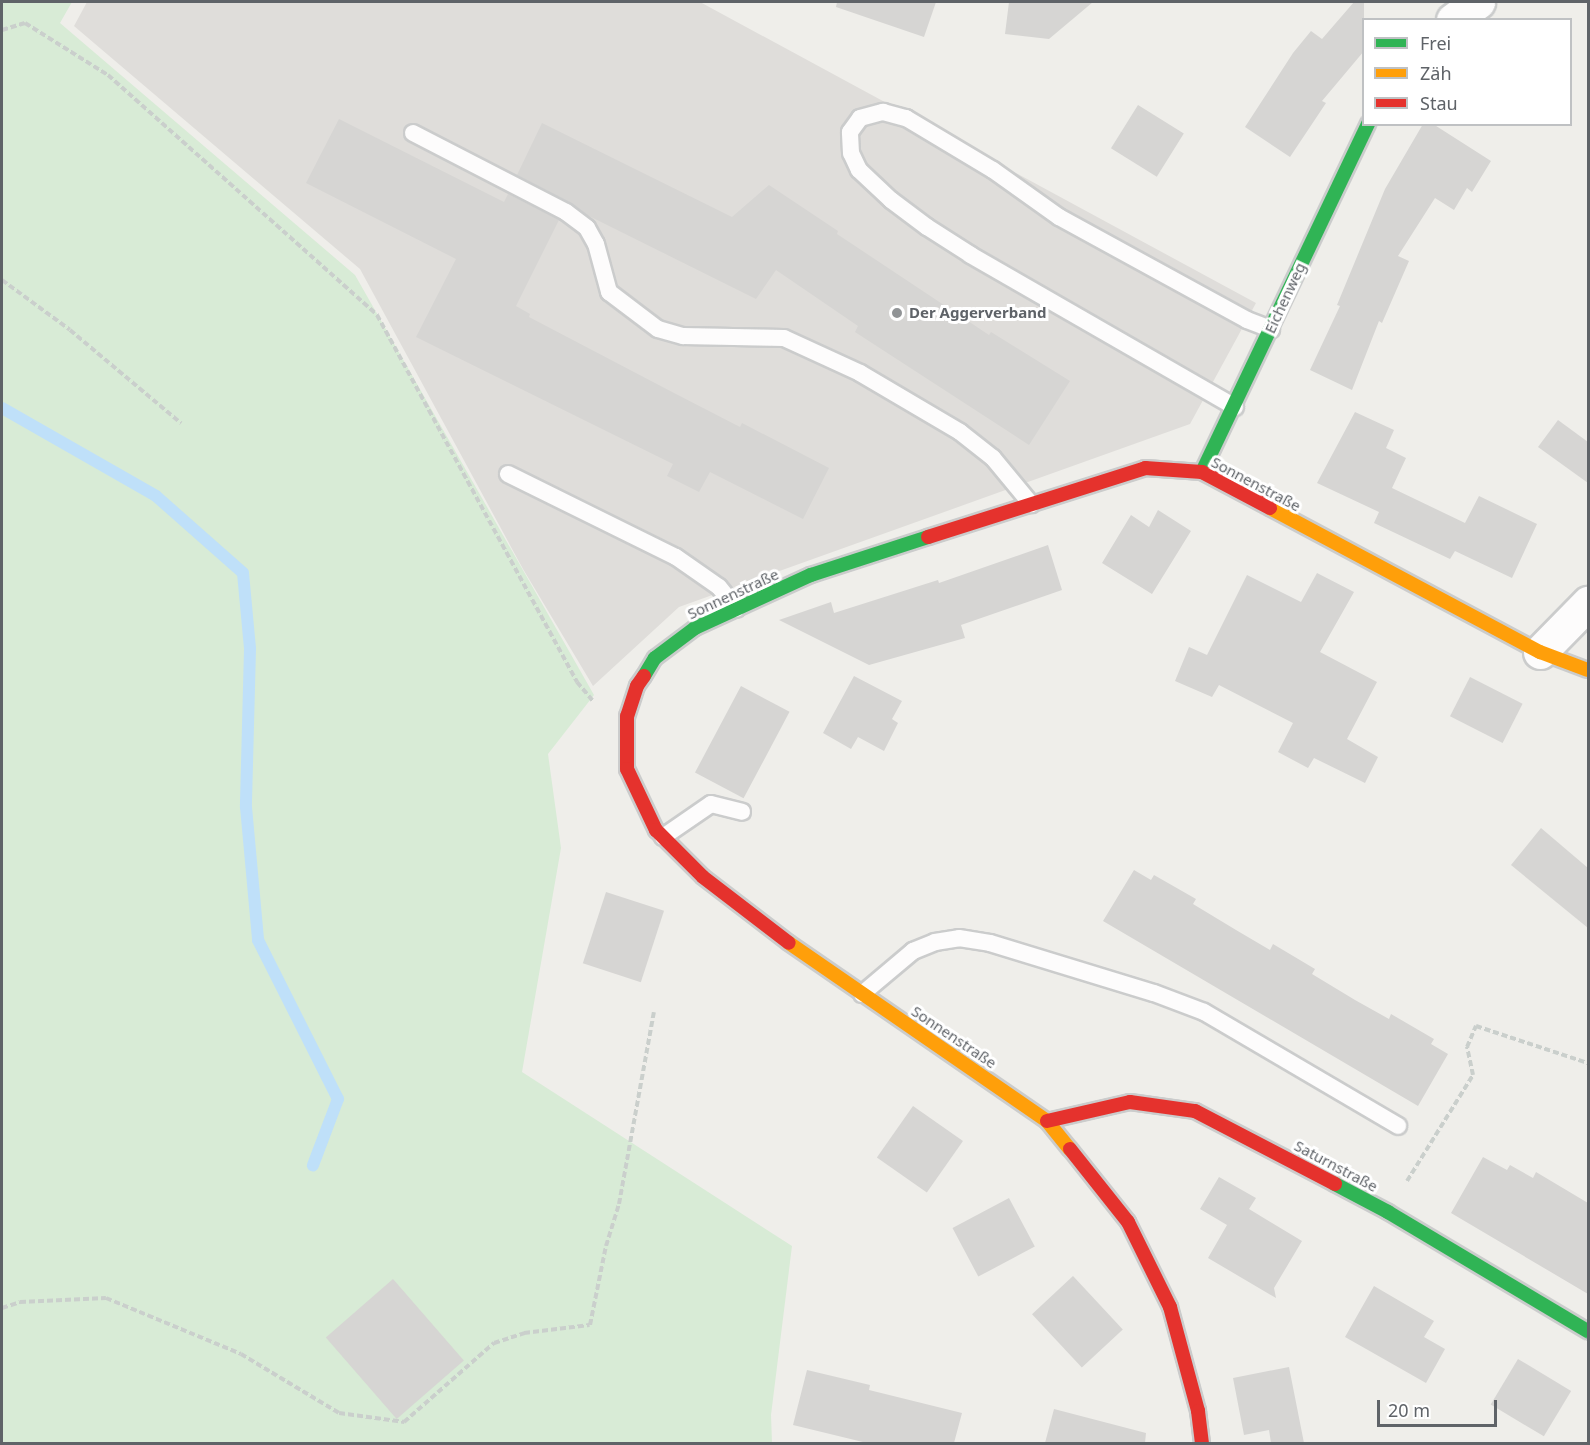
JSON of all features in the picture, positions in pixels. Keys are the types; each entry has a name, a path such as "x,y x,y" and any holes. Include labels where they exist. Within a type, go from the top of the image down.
{"street":[{"path":"1456,18 1478,2"},
{"name":"Eichenweg","path":"1202,472 1367,126"},
{"name":"Sonnenstraße","path":"1202,1443 1198,1411 1170,1307 1128,1222 1047,1120 821,967 704,877 656,830 627,769 627,716 637,686 655,658 695,628 812,575 1145,468 1202,472 1540,652 1588,670"},
{"path":"1540,652 1588,603"},
{"name":"Saturnstraße","path":"1047,1120 1130,1102 1195,1111 1388,1212 1588,1331"}],"lane":[{"path":"1234,407 927,227 859,170 851,153 850,132 860,118 883,112 906,118 1008,180 1059,217 1247,320 1271,329"},
{"path":"413,133 566,212 587,228 596,244 609,292 658,329 683,336 784,338 860,373 960,432 993,458 1031,504"},
{"path":"508,474 676,557 719,587 737,609"},
{"path":"663,837 711,804 742,812"},
{"path":"862,994 893,965 920,948 959,938 990,943 1154,993 1204,1012 1398,1126"}],"path":[{"path":"2,30 25,22 108,75 377,315 577,682 598,706"},
{"path":"2,280 70,330 181,423"},
{"path":"2,1308 20,1302 106,1298 241,1354 339,1413 404,1422 494,1343 524,1332 590,1325 606,1246 619,1204 654,1012"},
{"path":"1388,1212 1473,1075 1467,1047 1476,1026 1588,1063"}],"shaded area":[{"path":"87,2 700,2 1256,303 1190,424 679,607 593,686 523,569 360,269 74,26"}],"green space":[{"path":"2,2 72,2 60,23 355,275 594,695 548,754 561,848 522,1072 792,1246 771,1415 772,1443 2,1444"}],"building":[{"path":"837,2 936,2 924,37 836,7"},
{"path":"1009,2 1093,2 1049,39 1005,34"},
{"path":"1354,2 1364,2 1362,53 1322,101 1326,103 1290,157 1245,127 1293,53 1311,31 1322,39"},
{"path":"1138,105 1184,134 1157,177 1111,148"},
{"path":"339,119 504,202 508,194 559,220 516,306 530,314 529,317 674,393 740,427 742,423 829,468 803,519 710,472 699,492 667,476 673,464 416,337 456,259 306,183"},
{"name":"Der Aggerverband","path":"542,123 732,217 769,185 838,231 837,234 989,335 991,332 1070,381 1029,445 855,332 858,326 776,270 756,299 587,215 571,203 517,175"},
{"path":"1422,126 1436,126 1491,161 1472,192 1467,188 1454,210 1435,198 1398,256 1409,261 1382,323 1379,321 1352,390 1310,370 1340,306 1337,305 1385,189"},
{"path":"1355,412 1394,430 1386,448 1406,458 1392,488 1465,523 1479,496 1537,524 1512,578 1455,551 1450,559 1374,523 1379,512 1317,483"},
{"path":"1558,420 1588,442 1588,483 1538,447"},
{"path":"1158,510 1191,531 1152,594 1102,563 1131,515 1149,527"},
{"path":"1048,545 1062,590 961,625 965,638 869,665 779,620 831,602 834,613 938,580 939,583"},
{"path":"1317,573 1354,592 1320,652 1377,682 1347,739 1378,757 1365,783 1314,758 1308,768 1278,752 1293,723 1219,685 1212,697 1175,681 1189,647 1207,655 1247,575 1301,602"},
{"path":"854,676 902,701 892,719 898,723 884,751 858,737 851,749 823,733"},
{"path":"1470,677 1523,704 1503,743 1450,716"},
{"path":"741,686 790,712 744,798 695,773"},
{"path":"1541,828 1588,868 1588,928 1511,865"},
{"path":"1134,870 1151,880 1154,875 1196,899 1193,904 1270,950 1273,944 1315,969 1312,974 1355,1000 1389,1019 1391,1014 1434,1039 1431,1044 1448,1054 1418,1106 1103,921"},
{"path":"606,892 664,911 641,982 583,963"},
{"path":"913,1106 963,1141 927,1193 877,1158"},
{"path":"1483,1157 1507,1170 1510,1165 1533,1178 1536,1172 1588,1203 1588,1294 1451,1213"},
{"path":"1219,1177 1256,1198 1249,1209 1302,1241 1274,1288 1276,1298 1208,1258 1227,1225 1200,1209"},
{"path":"1009,1198 1035,1247 978,1277 952,1228"},
{"path":"1073,1276 1123,1329 1082,1368 1032,1314"},
{"path":"393,1279 464,1361 397,1419 326,1337"},
{"path":"1374,1286 1434,1321 1424,1337 1445,1349 1426,1383 1345,1337"},
{"path":"1518,1359 1571,1391 1544,1436 1491,1404"},
{"path":"1289,1367 1304,1443 1271,1443 1269,1430 1244,1435 1233,1378"},
{"path":"807,1370 870,1385 869,1390 962,1413 954,1443 867,1443 793,1425"},
{"path":"1054,1409 1146,1433 1145,1443 1045,1443"}],"waterway":[{"path":"2,408 156,496 243,573 250,649 246,807 258,940 338,1099 313,1165"}],"traffic: fast":[{"path":"1202,472 1367,126"},
{"path":"644,676 655,658 695,628 811,575 928,537"},
{"path":"1335,1184 1388,1212 1588,1331"}],"traffic: slow":[{"path":"1270,508 1540,652 1588,670"},
{"path":"789,943 1047,1121 1070,1149"}],"traffic: jam":[{"path":"928,537 1145,468 1202,472 1270,508"},
{"path":"644,676 637,686 627,716 627,769 656,830 703,877 789,943"},
{"path":"1047,1121 1130,1102 1195,1111 1335,1184"},
{"path":"1070,1149 1128,1222 1170,1307 1198,1411 1202,1444"}],"place":[{"name":"Der Aggerverband","path":"897,313"}]}
